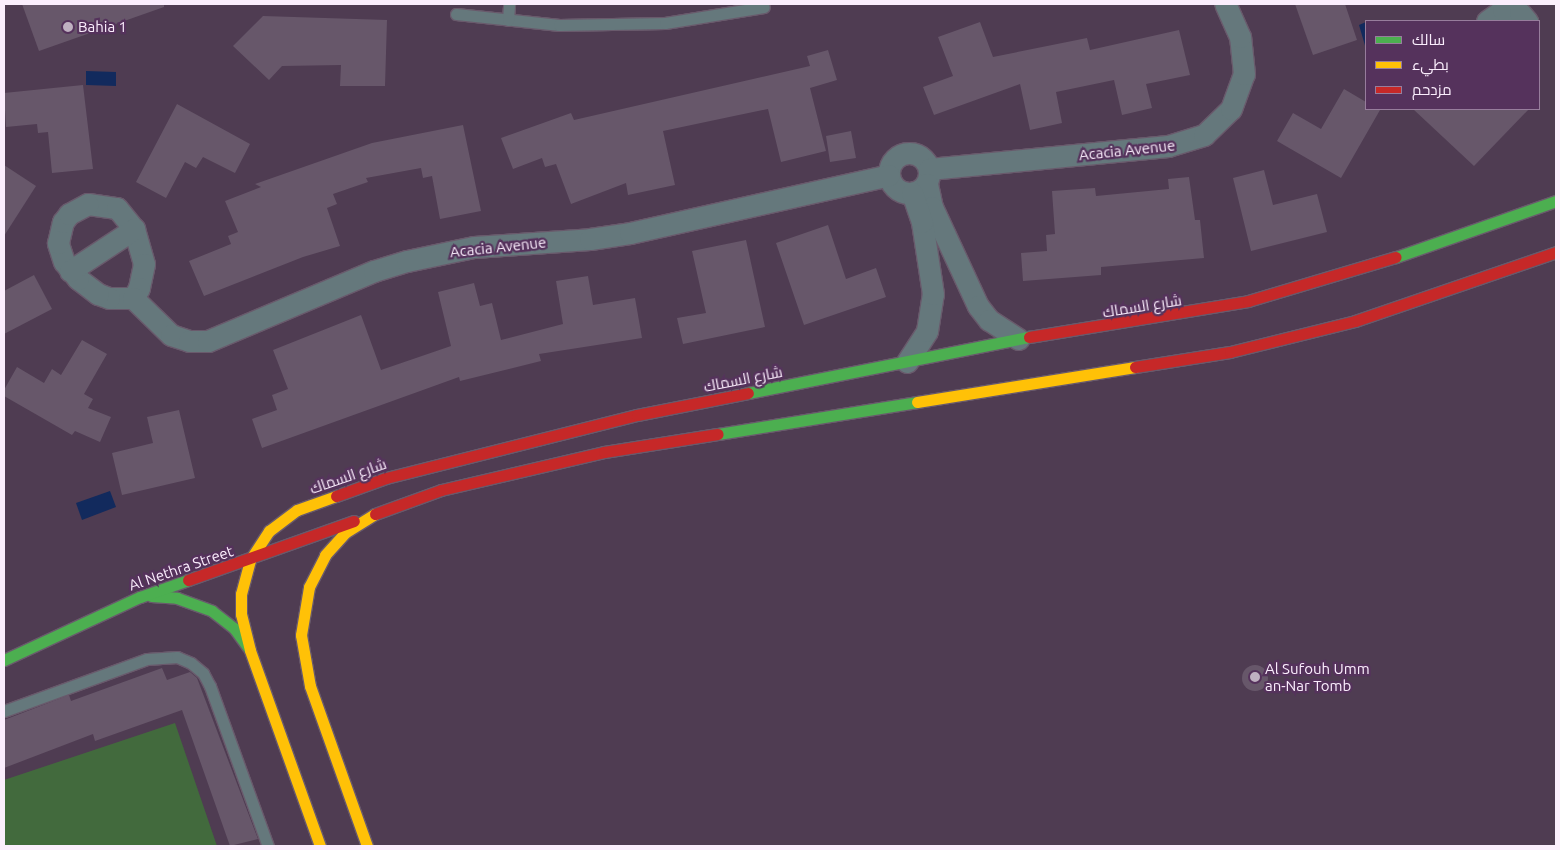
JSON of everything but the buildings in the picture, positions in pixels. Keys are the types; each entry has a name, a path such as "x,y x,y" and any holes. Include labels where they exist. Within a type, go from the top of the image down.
{"street":[{"name":"Acacia Avenue","path":"922,182 1168,146 1204,135 1231,109 1244,74 1240,37 1225,4"},
{"path":"1497,12 1520,13 1526,20"},
{"path":"907,362 927,331 933,294 920,212 922,182 920,156 904,154 891,164 889,175 897,190 922,182"},
{"name":"Acacia Avenue","path":"133,298 171,335 189,341 208,341 374,271 407,261 474,248 590,239 630,232 889,175"},
{"path":"922,182 978,306 989,320 1018,340"},
{"name":"شارع السماك","path":"320,846 250,650 243,623 241,594 250,560 269,531 296,510 386,478 480,452 637,415 1018,340 1190,314 1248,301 1363,269 1556,201"},
{"path":"88,204 109,205 124,214 134,229 144,264 140,288 133,298 122,299 98,294 70,271 60,253 59,232 63,222 78,208 88,204"},
{"path":"70,271 134,229"},
{"path":"367,846 310,686 301,635 309,587 325,555 346,532 371,515 441,490 604,452 1230,352 1356,321 1556,252"},
{"name":"Al Nethra Street","path":"4,660 140,597 250,560 371,515"},
{"path":"140,597 158,595 195,602 234,628 250,650"}],"lane":[{"path":"508,20 509,4"},
{"path":"456,14 559,25 664,23 764,7"},
{"path":"4,711 147,659 177,657 191,663 203,673 210,686 268,846"}],"green space":[{"path":"175,723 217,846 4,846 4,780"}],"water":[{"path":"1365,22 1365,46 1359,25"},
{"path":"86,71 116,72 116,86 86,85"},
{"path":"110,491 116,507 82,520 76,503"}],"traffic: fast":[{"path":"1396,257 1556,201"},
{"path":"748,393 1029,337"},
{"path":"718,434 917,402"},
{"path":"4,660 140,597 188,580"},
{"path":"151,596 177,598 212,611 234,628 248,647"}],"traffic: slow":[{"path":"917,402 1135,367"},
{"path":"320,846 250,650 241,614 241,594 250,560 269,531 297,510 336,496"},
{"path":"367,846 310,686 301,635 309,587 325,555 346,532 375,514"}],"traffic: jam":[{"path":"1135,367 1230,352 1355,321 1556,252"},
{"path":"1029,337 1248,301 1396,257"},
{"path":"336,496 386,478 637,415 748,393"},
{"path":"375,514 441,490 604,452 718,434"},
{"path":"188,580 354,521"}],"place":[{"name":"Bahia 1","path":"68,27"},
{"name":"Al Sufouh Umm an-Nar Tomb","path":"1255,677"}]}
